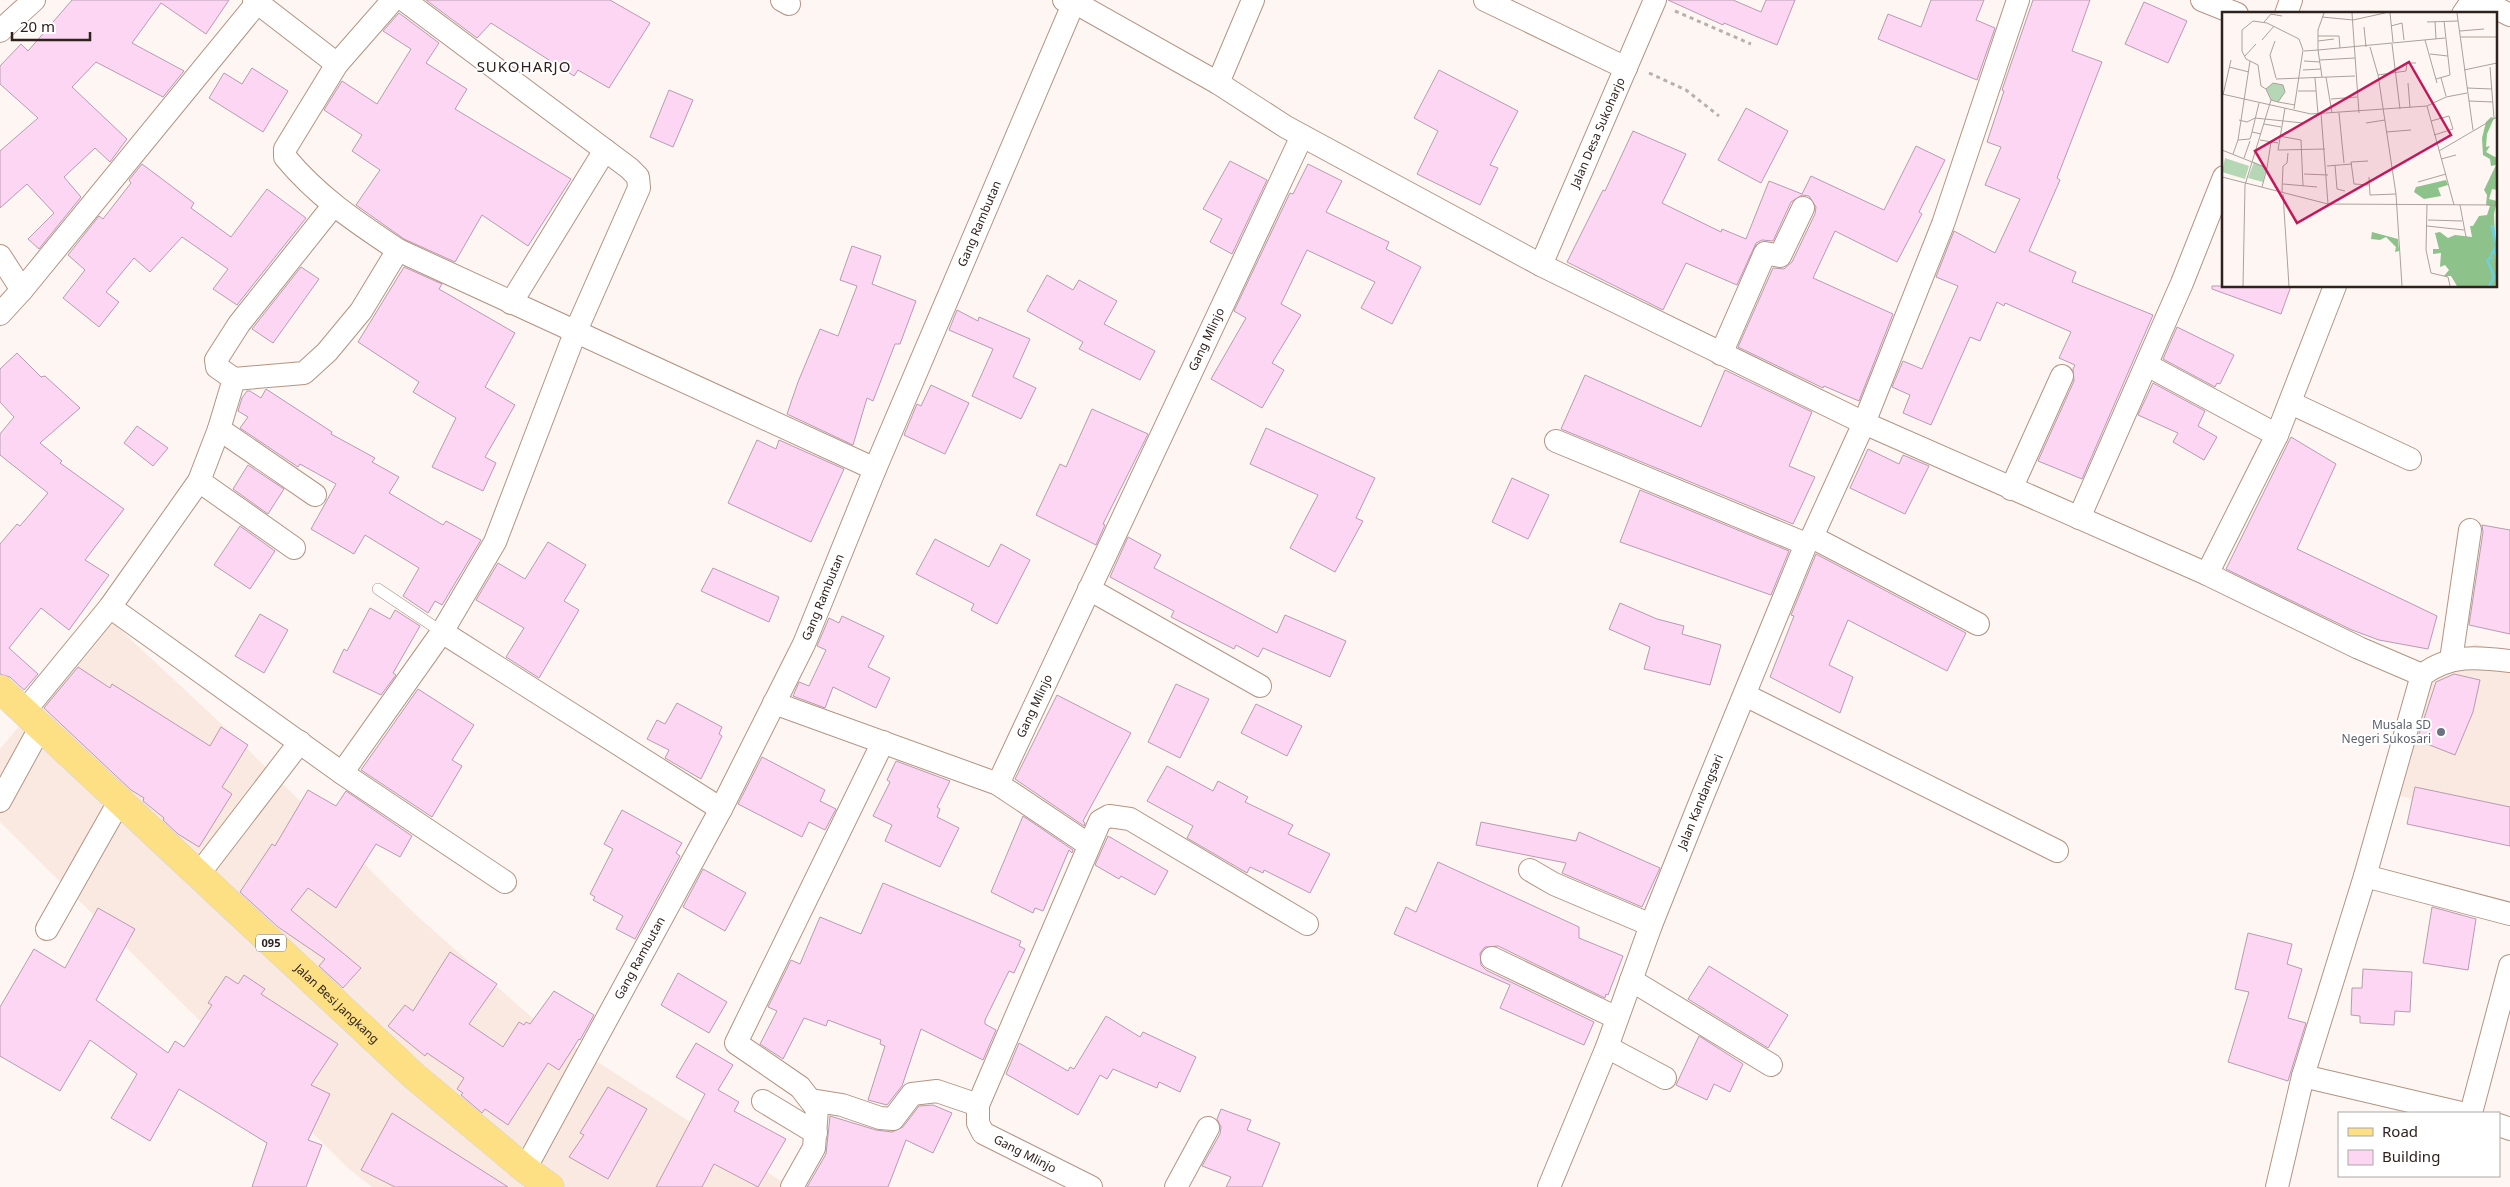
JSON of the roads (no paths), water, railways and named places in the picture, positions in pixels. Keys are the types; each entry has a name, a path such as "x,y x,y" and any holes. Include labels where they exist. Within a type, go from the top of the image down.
{"main road":[{"name":"Jalan Besi Jangkang","path":"0,689 414,1076 525,1169 550,1187"}],"street":[{"path":"0,31 34,0"},
{"path":"393,0 337,64 285,148 285,157 294,168 333,206 398,250 574,333 875,469"},
{"path":"342,773 442,632 495,542 574,333 639,188 638,177 605,150 404,0"},
{"path":"1218,83 1253,0"},
{"path":"1485,0 1628,65"},
{"name":"Jalan Kandangsari","path":"1549,1187 1607,1047 1652,925 1745,695 1809,540 1864,423 1943,224 2018,0"},
{"path":"2202,0 2232,12"},
{"path":"2287,12 2291,0"},
{"path":"2464,12 2472,1 2480,0 2510,15"},
{"path":"0,314 22,290 255,1 337,64"},
{"path":"1069,1 1218,83 1302,136 1541,265 1864,423 1935,452 2011,489 2207,574 2359,648 2422,675"},
{"name":"Gang Rambutan","path":"525,1169 721,809 804,644 1069,1"},
{"name":"Jalan Desa Sukoharjo","path":"1541,265 1655,1"},
{"name":"Gang Mlinjo","path":"998,784 1302,136"},
{"path":"511,303 605,150"},
{"path":"2079,518 2147,365 2222,184"},
{"path":"333,206 239,324 216,360 217,367 234,379 304,373 327,352 361,311 398,250"},
{"path":"1721,354 1765,253 1780,256 1803,208"},
{"path":"0,256 22,290"},
{"path":"2207,574 2277,435 2334,288"},
{"path":"2147,365 2277,435"},
{"path":"2011,489 2062,376"},
{"path":"0,801 32,720 199,481 219,429 234,379"},
{"path":"2291,403 2410,458"},
{"path":"219,429 315,494"},
{"path":"1556,441 1809,540 1978,624"},
{"path":"199,481 294,548"},
{"path":"2451,660 2470,530"},
{"path":"1089,589 1260,686"},
{"path":"110,607 342,773 505,882"},
{"path":"442,632 721,809"},
{"path":"2277,1187 2303,1076 2366,876 2422,675 2435,666 2451,660 2476,656 2510,661"},
{"path":"1745,695 2056,851"},
{"path":"774,703 998,784 1089,845"},
{"path":"198,875 300,742"},
{"path":"792,1187 814,1148 817,1109 800,1087 736,1043 883,742"},
{"path":"47,930 120,802"},
{"path":"811,1100 842,1105 880,1118 893,1119 912,1094 937,1091 978,1105 1089,845 1100,821 1109,816 1130,819 1307,924"},
{"path":"1530,870 1554,884 1652,925"},
{"path":"2366,876 2510,914"},
{"path":"1492,958 1617,1018"},
{"path":"2471,1112 2510,966"},
{"path":"1631,980 1772,1065"},
{"path":"1607,1047 1665,1078"},
{"path":"2303,1076 2457,1112"},
{"path":"763,1101 816,1133"},
{"name":"Gang Mlinjo","path":"978,1105 978,1123 983,1133 1092,1187"},
{"path":"1176,1187 1208,1128"}],"lane":[{"path":"378,589 442,632"}],"place":[{"name":"Musala SD Negeri Sukosari","path":"2441,732"}],"district":[{"name":"SUKOHARJO","path":"524,67"}]}
